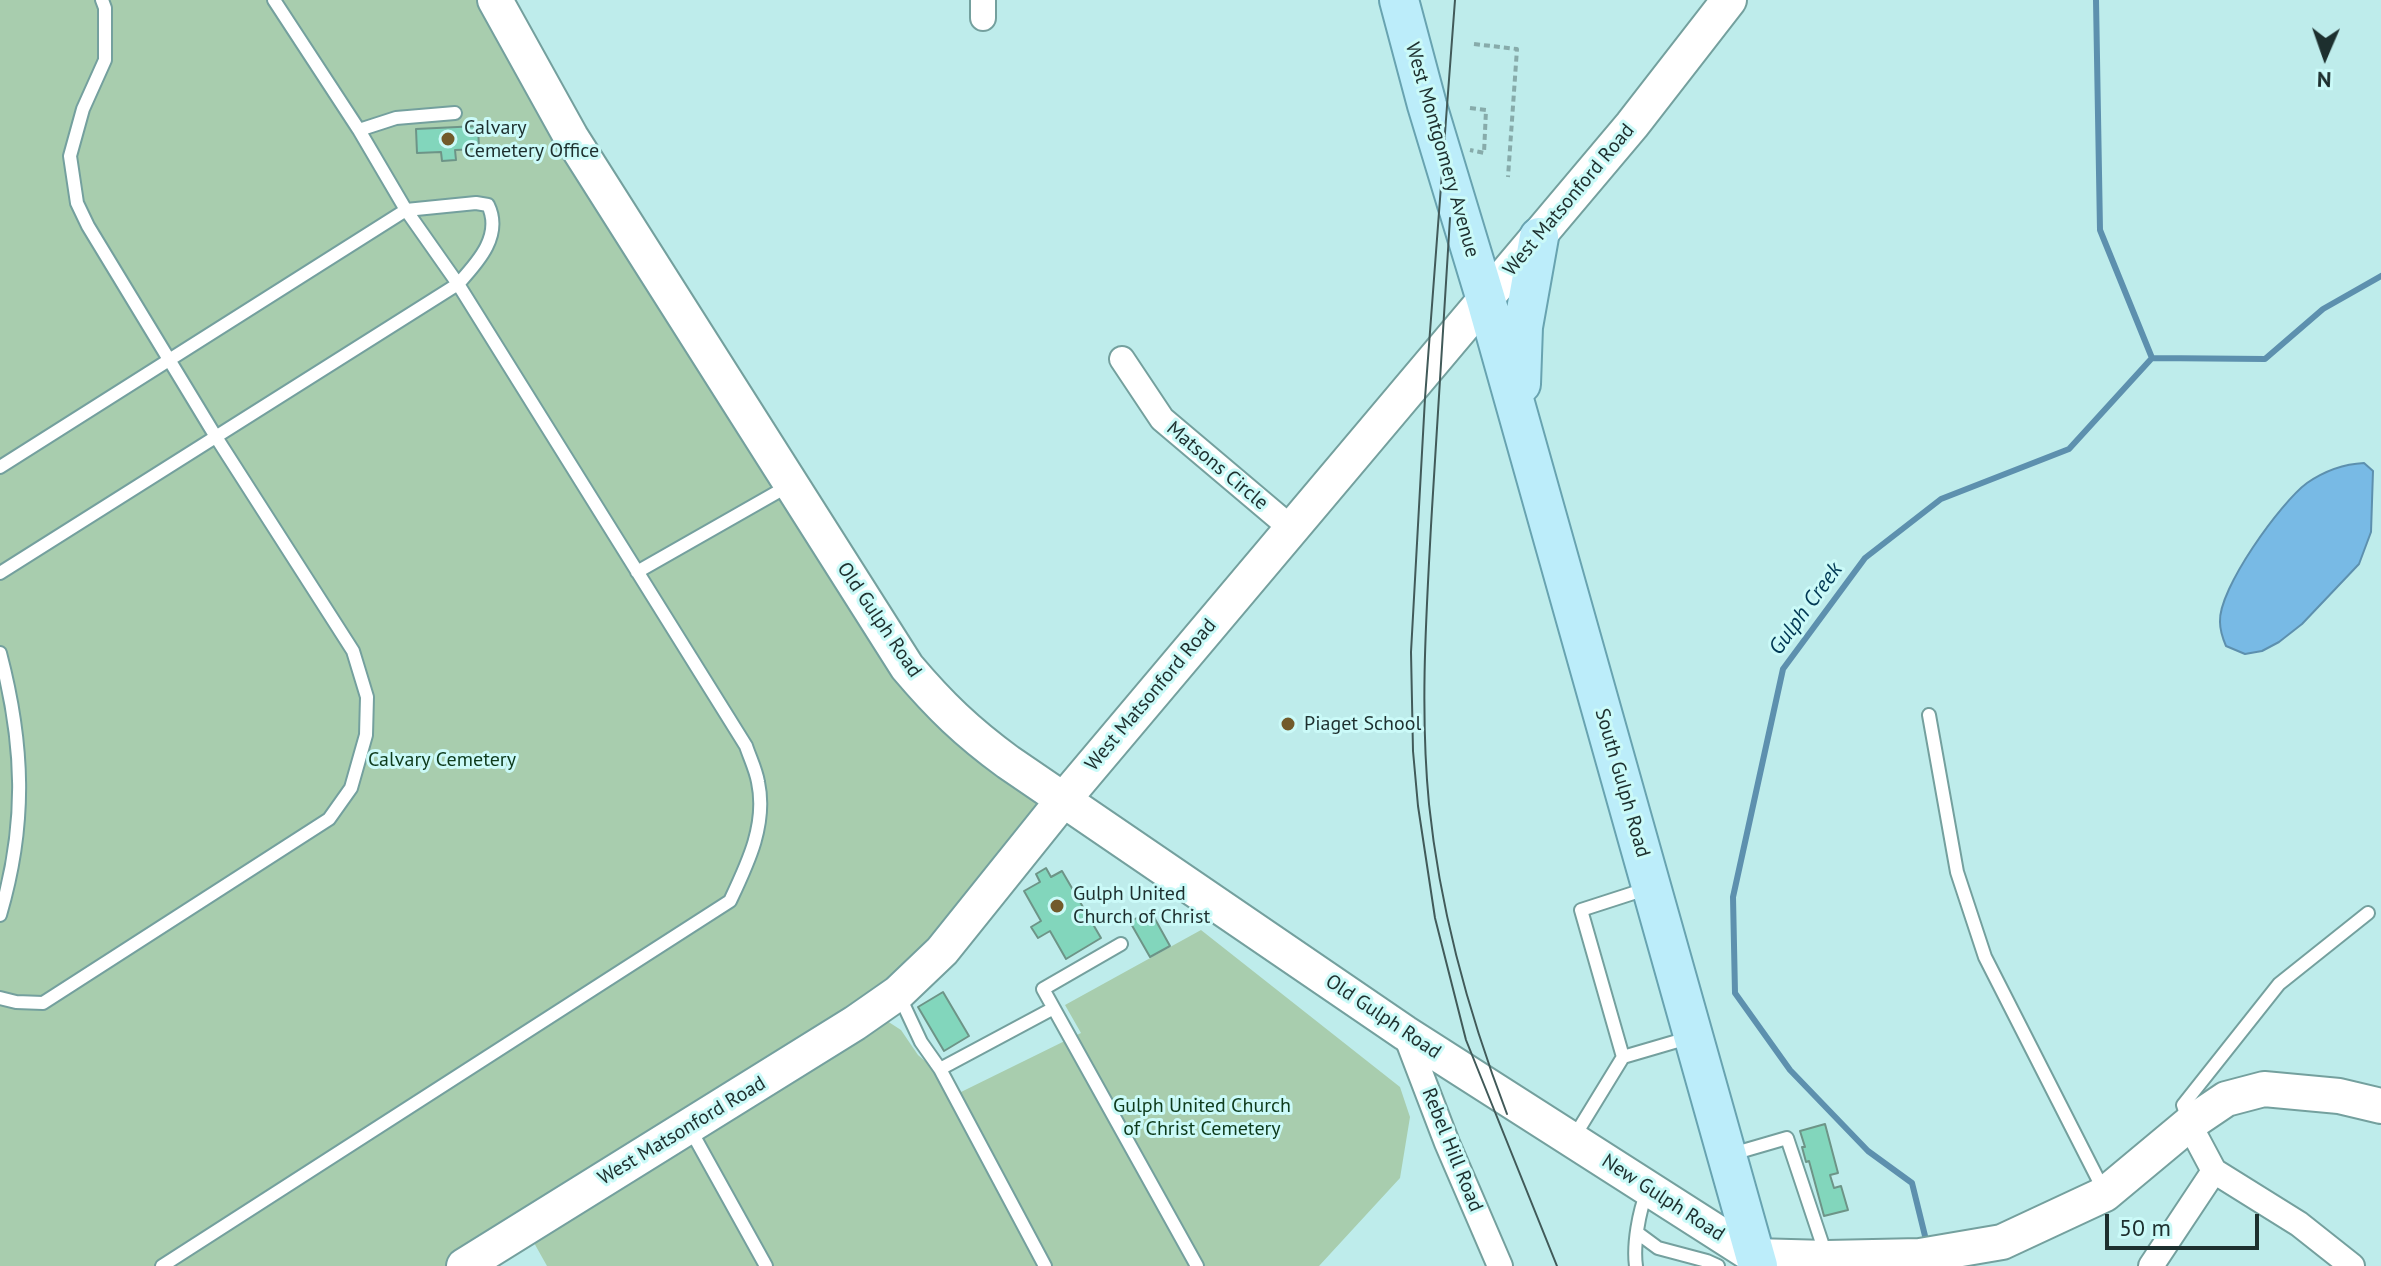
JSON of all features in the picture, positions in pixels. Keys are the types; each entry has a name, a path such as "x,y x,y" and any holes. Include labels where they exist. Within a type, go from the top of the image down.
{"main road":[{"name":"West Montgomery Avenue","path":"1399,0 1486,300"},
{"path":"1520,419 1523,327 1539,237"},
{"name":"South Gulph Road","path":"1486,300 1756,1261"}],"street":[{"name":"Old Gulph Road","path":"495,0 571,137 907,667 934,699 968,733 1405,1033 1572,1140"},
{"name":"West Matsonford Road","path":"464,1266 855,1023 898,993 942,951 1064,799 1632,125 1729,0"},
{"name":"Matsons Circle","path":"1122,359 1162,419 1291,528"},
{"name":"Rebel Hill Road","path":"1405,1033 1447,1143 1500,1266"},
{"path":"1756,1261 1931,1254 2002,1242 2105,1194 2189,1124 2226,1099 2264,1089 2339,1096 2381,1106"},
{"path":"2189,1124 2214,1171 2299,1224 2352,1266"},
{"name":"New Gulph Road","path":"1572,1140 1756,1261"},
{"path":"2151,1266 2214,1171"}],"lane":[{"path":"0,998 43,1003 329,819 351,788 366,735 367,697 353,651 169,361 77,203 70,156 83,109 105,60 105,8 102,0"},
{"path":"162,1266 730,901 749,861 759,825 759,782 746,746 458,284 406,210 359,130 274,0"},
{"path":"359,130 396,118 455,113"},
{"path":"0,467 406,210 476,203 488,205 492,219 490,243 458,284 0,573"},
{"path":"637,572 791,484"},
{"path":"0,653 13,702 20,761 20,820 11,879 0,915"},
{"path":"1929,715 1957,872 1985,957 2105,1194"},
{"path":"1623,1057 1581,910 1651,887"},
{"path":"2189,1124 2183,1105 2279,984 2368,913"},
{"path":"1121,944 1043,989 1197,1266"},
{"path":"898,993 921,1042 940,1069 1045,1266"},
{"path":"940,1069 1052,1009"},
{"path":"1572,1140 1623,1057 1693,1036"},
{"path":"689,1127 766,1266"},
{"path":"1726,1155 1787,1138 1827,1258"},
{"path":"1636,1266 1634,1256 1641,1208 1649,1189"},
{"path":"1639,1234 1658,1248 1718,1266"}],"path":[{"path":"1474,44 1517,49 1508,177"},
{"path":"1470,108 1486,110 1484,153"}],"green space":[{"name":"Calvary Cemetery","path":"0,0 495,0 907,667 1064,799 942,951 464,1266 0,1266"},
{"name":"Gulph United Church of Christ Cemetery","path":"1201,930 1400,1087 1410,1117 1400,1178 1319,1266 547,1266 533,1241 884,1019 901,1030 918,1055 961,1092 1081,1033 1065,1005"}],"water":[{"path":"2364,463 2373,471 2371,532 2359,564 2302,624 2279,642 2262,651 2245,654 2226,646 2220,625 2222,607 2229,589 2253,547 2282,508 2307,483 2320,475"}],"building":[{"name":"Calvary Cemetery Office","path":"478,126 479,149 455,150 456,160 442,161 441,152 417,153 416,129"},
{"name":"Gulph United Church of Christ","path":"1046,868 1051,877 1062,871 1101,938 1066,959 1050,931 1038,938 1031,927 1041,921 1024,891 1040,882 1036,874"},
{"path":"1150,910 1170,946 1150,957 1130,922"},
{"path":"943,992 969,1036 944,1051 918,1007"},
{"path":"1825,1124 1838,1173 1830,1175 1834,1188 1841,1186 1848,1210 1824,1216 1809,1161 1806,1162 1800,1131"}],"waterway":[{"path":"2096,0 2100,230 2152,358"},
{"name":"Gulph Creek","path":"1927,1244 1912,1183 1868,1151 1790,1070 1735,993 1733,897 1783,669 1865,558 1941,499 2069,449 2152,358 2265,359 2323,309 2381,276"}],"tram line":[{"path":"1455,0 1425,398 1411,652 1413,751 1435,918 1466,1040 1557,1266"},
{"path":"1450,218 1426,630 1426,769 1434,844 1448,923 1480,1039 1507,1114"}],"place":[{"name":"Calvary Cemetery Office","path":"448,139"},
{"name":"Piaget School","path":"1288,724"},
{"name":"Gulph United Church of Christ","path":"1057,906"}]}
